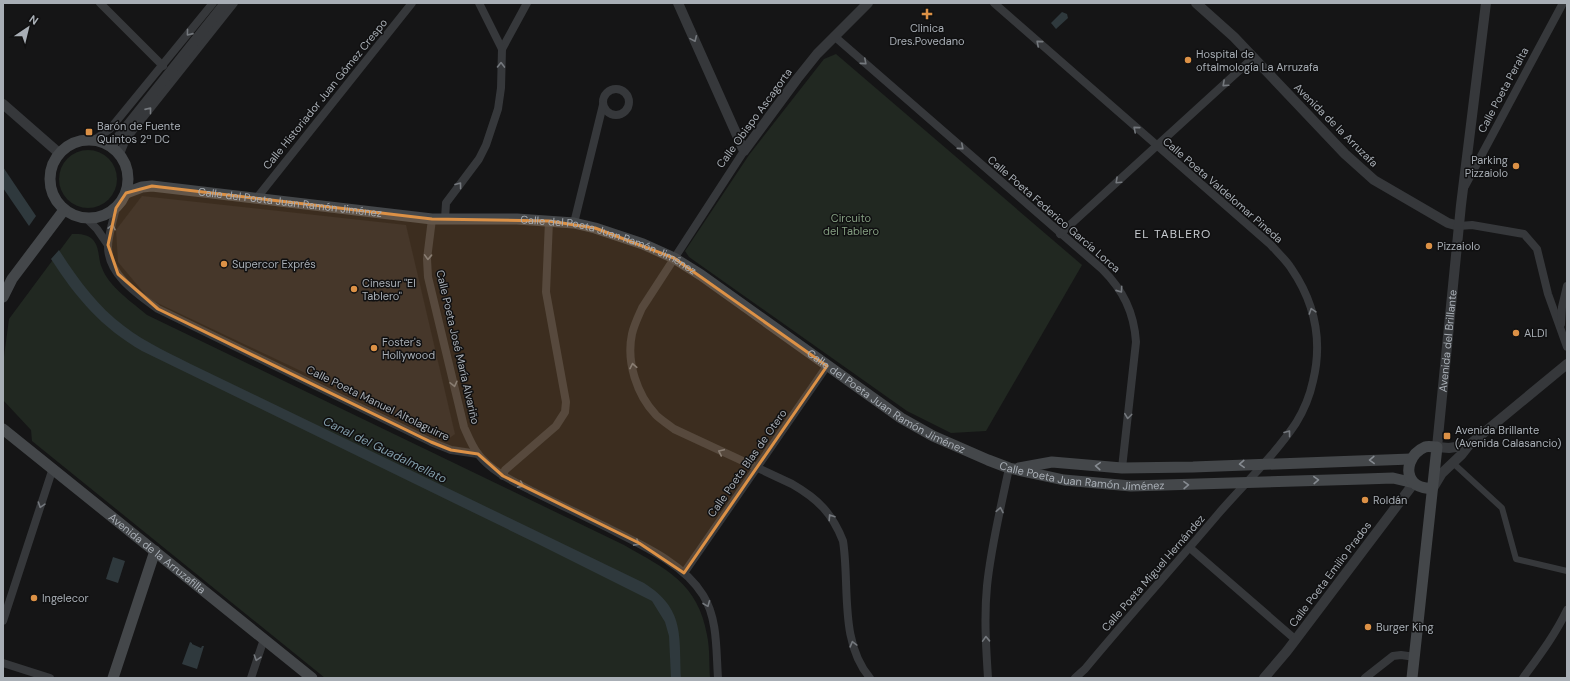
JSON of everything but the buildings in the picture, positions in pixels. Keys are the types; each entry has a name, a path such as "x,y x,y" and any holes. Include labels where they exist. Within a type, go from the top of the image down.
{"main road":[{"path":"82,140 94,140 111,146 120,154 126,164 128,173 126,193 116,208 106,215 98,218 87,219 76,216 64,210 54,197 49,182 51,167 59,153 70,144 82,140"},
{"name":"Calle del Poeta Juan Ramón Jiménez","path":"128,173 152,186"},
{"name":"Calle del Poeta Juan Ramón Jiménez","path":"126,193 142,187 152,186 432,219 549,221 574,223 595,228 643,244 674,258 701,275 901,418 966,452 1008,468"},
{"path":"3,297 7,283 64,210"},
{"name":"Avenida de la Arruzafilla","path":"3,429 312,678"},
{"path":"1414,483 1408,470 1411,458 1417,451 1426,447 1437,447"},
{"name":"Avenida del Brillante","path":"1412,678 1437,447"},
{"name":"Calle Poeta Juan Ramón Jiménez","path":"1008,468 1021,468 1052,462 1122,468 1411,458"},
{"name":"Calle Poeta Juan Ramón Jiménez","path":"1008,468 1064,480 1116,485 1248,483 1393,478 1414,483 1422,488 1432,489"},
{"path":"113,678 155,551"}],"street":[{"path":"100,3 163,66"},
{"path":"94,140 110,129 213,3"},
{"path":"111,146 225,3"},
{"path":"120,154 126,139 234,3"},
{"name":"Calle Historiador Juan Gómez Crespo","path":"256,199 412,3"},
{"path":"479,3 502,49"},
{"path":"445,219 446,202 479,159 494,126 500,95 502,49 527,3"},
{"path":"678,3 744,151"},
{"name":"Calle Obispo Ascagorta","path":"674,258 744,151 797,79 834,36 868,3"},
{"name":"Calle Poeta Valdelomar Pineda","path":"994,3 1271,245 1291,268 1304,291 1311,307 1316,326 1316,366 1312,387 1297,422 1248,483"},
{"name":"Avenida de la Arruzafa","path":"1196,3 1254,57 1345,154 1364,172 1374,180 1448,223 1459,226"},
{"name":"Avenida del Brillante","path":"1437,447 1463,188 1486,3"},
{"name":"Calle Poeta Peralta","path":"1463,188 1563,3"},
{"name":"Calle Poeta Federico García Lorca","path":"834,36 1110,277 1123,294 1131,311 1134,323 1136,352 1122,468"},
{"path":"1060,234 1254,57"},
{"path":"3,104 59,153"},
{"path":"574,223 601,108 603,105"},
{"name":"Calle Poeta Manuel Altolaguirre","path":"116,208 108,245 110,257 118,274 139,295 158,309 431,442 451,450 478,454"},
{"name":"Calle Poeta Manuel Altolaguirre","path":"87,219 97,229 108,245"},
{"name":"Calle Poeta José María Alvariño","path":"432,219 427,259 428,277 464,427 478,454"},
{"path":"503,476 505,470 556,426 565,412 566,402 546,292 549,221"},
{"path":"1459,226 1472,225 1524,234 1537,249 1548,294 1567,348"},
{"path":"674,258 642,308 635,324 632,336 631,351 636,382 644,400 657,416 674,429 807,492 830,514 839,529 843,541 849,627 852,643 858,659 870,678"},
{"path":"1561,329 1562,307 1567,286"},
{"path":"1432,489 1442,473 1462,454 1469,445 1567,365"},
{"name":"Calle Poeta Blas de Otero","path":"684,573 827,366"},
{"path":"1437,447 1449,448 1469,445"},
{"path":"478,454 503,476 639,543 684,573 697,587 708,607 715,633 718,678"},
{"path":"1453,463 1502,508 1516,560 1567,571"},
{"path":"3,621 53,468"},
{"path":"988,678 986,639 987,586 990,559 1008,468"},
{"name":"Calle Poeta Miguel Hernández","path":"1075,678 1085,669 1223,509 1248,483"},
{"name":"Calle Poeta Emilio Prados","path":"1264,678 1296,640 1414,483"},
{"path":"1190,548 1296,640"},
{"path":"1523,678 1560,626 1567,610"},
{"path":"251,678 264,639"},
{"path":"1365,678 1393,656 1415,656"},
{"path":"3,663 50,678"}],"highlighted area":[{"path":"152,186 432,219 549,221 595,228 674,258 827,366 684,573 639,543 503,476 478,454 451,450 431,442 158,309 118,274 108,245 116,208 126,193"}],"shaded area":[{"path":"1062,12 1067,14 1068,18 1056,29 1051,23"},
{"path":"3,167 36,216 29,226 3,188"},
{"path":"142,196 406,225 455,434 447,440 149,299 118,262 116,230"},
{"path":"59,250 80,281 96,301 124,326 151,343 199,368 644,583 667,603 673,613 679,636 681,678 671,678 669,636 665,622 652,601 142,351 127,342 102,322 70,287 51,259"},
{"path":"113,557 125,561 118,583 106,579"},
{"path":"190,642 201,648 204,646 197,669 182,664"}],"green space":[{"name":"Circuito del Tablero","path":"836,54 1082,265 986,431 951,433 907,411 689,257 685,251 749,155 824,59"},
{"path":"82,150 94,150 109,158 117,173 117,185 109,200 94,208 82,208 67,200 59,185 59,173 67,158"},
{"path":"72,234 84,235 90,237 94,241 102,268 110,282 147,315 624,545 666,570 688,590 703,617 708,640 710,678 325,678 32,441 31,430 3,400 3,364 9,319"}],"place":[{"name":"Clinica Dres.Povedano","path":"927,14"},
{"name":"Hospital de oftalmología La Arruzafa","path":"1188,60"},
{"name":"Barón de Fuente Quintos 2ª DC","path":"89,132"},
{"name":"Parking Pizzaiolo","path":"1516,166"},
{"name":"Pizzaiolo","path":"1429,246"},
{"name":"Supercor Exprés","path":"224,264"},
{"name":"Cinesur \"El Tablero\"","path":"354,289"},
{"name":"ALDI","path":"1516,333"},
{"name":"Foster's Hollywood","path":"374,348"},
{"name":"Avenida Brillante (Avenida Calasancio)","path":"1447,436"},
{"name":"Roldán","path":"1365,500"},
{"name":"Ingelecor","path":"34,598"},
{"name":"Burger King","path":"1368,627"}],"district":[{"name":"EL TABLERO","path":"1173,234"}],"water label":[{"name":"Canal del Guadalmellato","path":"385,450"}]}
